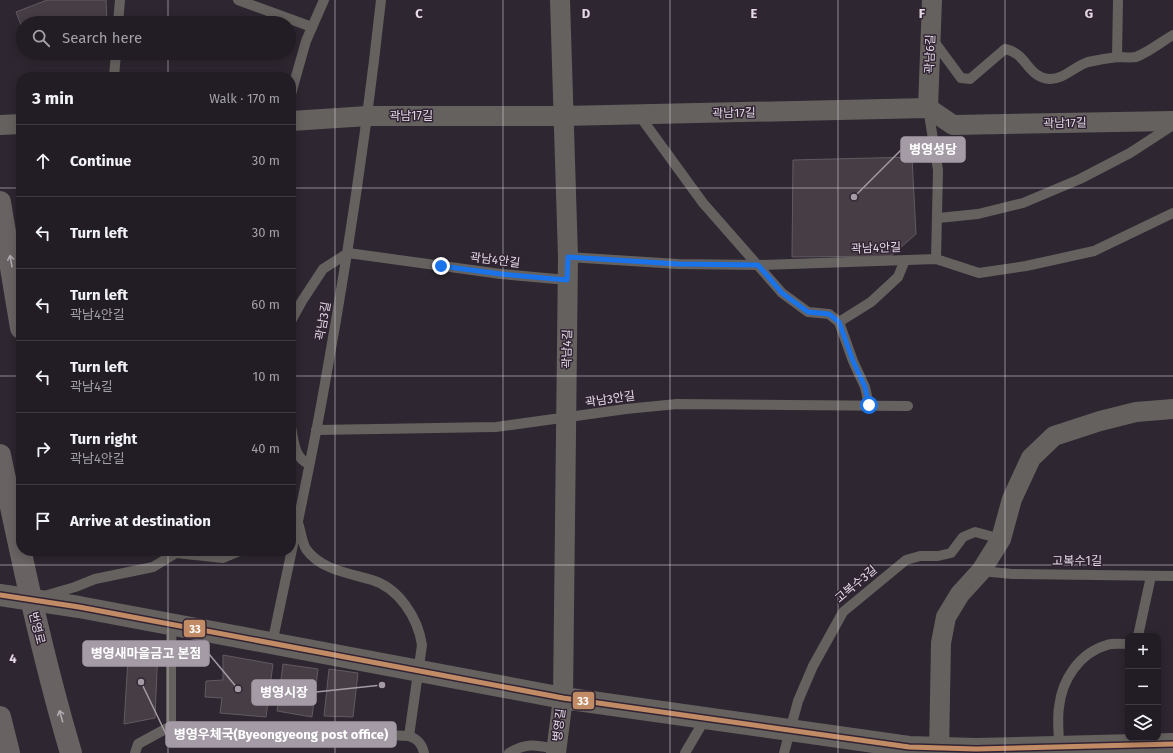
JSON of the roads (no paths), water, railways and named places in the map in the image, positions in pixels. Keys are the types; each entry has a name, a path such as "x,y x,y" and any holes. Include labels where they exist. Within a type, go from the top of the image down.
{"main road":[{"path":"0,202 16,298"},
{"name":"번영로","path":"0,455 16,532"},
{"name":"번영로","path":"21,556 45,659 72,753"},
{"path":"30,599 32,556"},
{"path":"0,717 9,753"}],"street":[{"name":"곽남4길","path":"560,0 568,257 563,698"},
{"name":"곽남6길","path":"928,108 932,0"},
{"name":"곽남17길","path":"296,121 368,116 640,115 928,108 953,125 1173,121"},
{"path":"0,125 16,124"},
{"path":"940,751 941,643 946,617 960,594 981,571 1001,539 1012,499 1031,458 1054,436 1100,421 1136,412 1173,409"},
{"path":"0,595 30,599 563,698 909,747 940,751 1059,747 1161,747"},
{"name":"병영길","path":"556,751 563,698"}],"lane":[{"path":"119,16 120,0"},
{"path":"238,0 282,16"},
{"path":"296,78 312,27 324,0"},
{"name":"곽남3길","path":"296,513 309,464 316,430 348,253 368,116 381,0"},
{"path":"1117,57 1118,0"},
{"path":"296,21 312,27"},
{"path":"931,36 961,78 970,79 1005,50 1014,51 1024,60 1029,68 1048,79 1059,78 1087,63 1117,57 1135,57 1173,35"},
{"path":"114,72 115,60"},
{"path":"928,108 938,170 936,259"},
{"path":"640,115 703,203 782,293 808,312 829,314 839,322 853,361 865,387 869,405"},
{"path":"938,218 978,214 1023,202 1080,179 1130,153 1173,126"},
{"name":"곽남4안길","path":"568,257 678,264 758,265 936,259 979,273 1026,266 1094,251 1173,213"},
{"path":"296,312 324,269 348,253"},
{"name":"곽남4안길","path":"348,253 501,274 567,280"},
{"path":"839,322 871,302 898,278 905,260"},
{"name":"곽남3안길","path":"316,430 496,427 566,418 626,408 677,404 908,406"},
{"path":"296,452 303,462 309,464"},
{"path":"296,525 306,549 322,564 374,580 392,590 407,607 420,631 422,645 409,736"},
{"name":"고복수3길","path":"784,753 798,702 813,666 843,612 906,560 920,556 938,556 951,553 963,537 975,532 1001,539"},
{"path":"30,599 75,587 95,579 153,567 170,556"},
{"path":"207,556 223,558 228,556"},
{"name":"곽남3길","path":"272,644 288,556"},
{"name":"고복수1길","path":"981,571 1012,574 1173,576"},
{"path":"1139,633 1151,576"},
{"path":"170,726 170,645 172,625"},
{"path":"1059,747 1059,707 1066,683 1077,662 1091,652 1107,645 1125,644"},
{"path":"685,753 705,719"},
{"path":"135,753 138,744 170,726 409,736 416,739 423,747 424,753"},
{"path":"509,753 517,748 532,744 556,751"}],"place":[{"name":"병영성당","path":"854,197"},
{"name":"병영우체국(Byeongyeong post office)","path":"141,682"},
{"name":"병영시장","path":"382,685"},
{"name":"병영새마을금고 본점","path":"238,689"}]}
